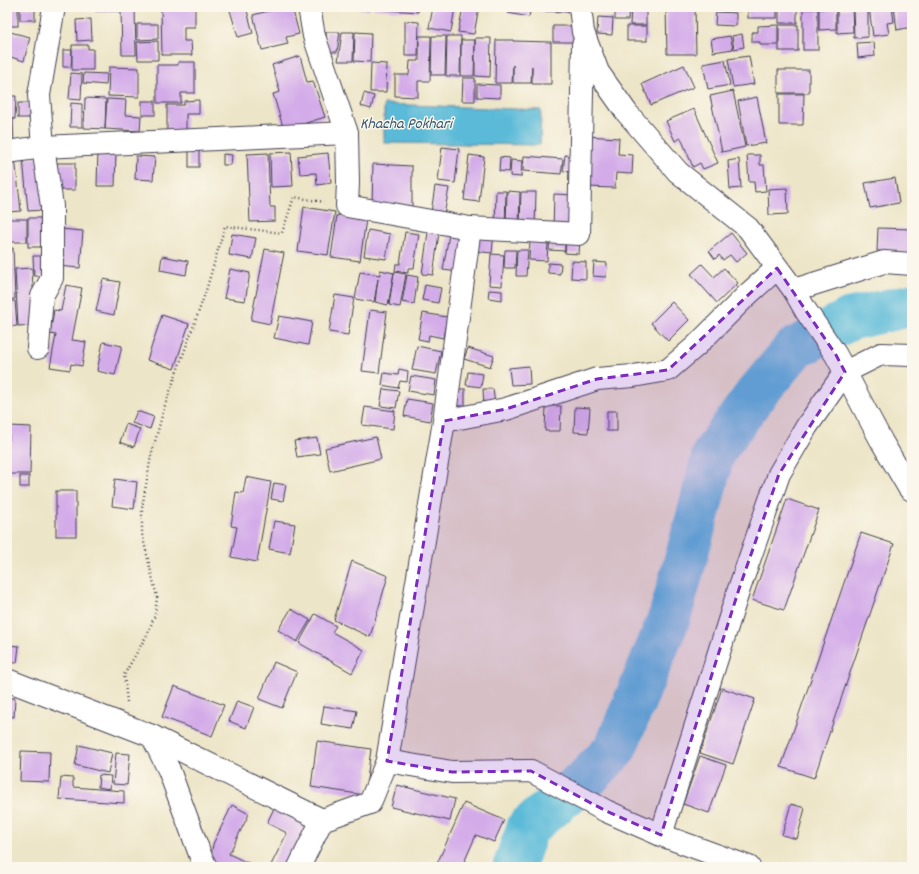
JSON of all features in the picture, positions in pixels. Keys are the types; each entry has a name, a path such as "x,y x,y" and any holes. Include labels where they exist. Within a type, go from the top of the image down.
{"street":[{"path":"38,348 42,296 52,278 52,206 42,147 39,95 54,7"},
{"path":"309,7 314,36 347,133 347,206 470,228 579,234 583,32 580,7"},
{"path":"583,32 598,72 626,113 678,172 748,228 794,290 840,364 882,442 909,488 912,490"},
{"path":"7,152 42,147 347,133"},
{"path":"299,867 322,820 370,803 387,761 444,421 470,228"},
{"path":"794,290 884,262 912,264"},
{"path":"444,421 506,409 597,379 633,376 668,370 696,346 746,296 777,268"},
{"path":"661,835 739,589 779,474 807,426 840,364 881,354 912,355"},
{"path":"7,680 152,736 322,820"},
{"path":"152,736 170,770 201,857 206,867"},
{"path":"387,761 452,772 531,771 606,811 661,835 749,867"}],"path":[{"path":"129,727 124,675 148,633 155,615 157,597 142,534 142,508 151,456 165,405 205,294 225,226 282,233 294,197 347,206"}],"highlighted area":[{"path":"777,268 836,355 845,372 779,474 739,589 661,835 606,811 531,771 452,772 387,761 444,421 506,409 597,379 668,370"}],"water":[{"name":"Khacha Pokhari","path":"384,104 541,110 540,145 384,143"}],"building":[{"path":"95,7 135,7 136,55 122,55 121,11 95,11"},
{"path":"161,7 195,7 195,27 184,27 184,41 191,41 192,55 162,55"},
{"path":"229,7 246,7 253,33 238,37"},
{"path":"276,7 292,7 299,34 286,37 288,44 262,50 253,15 276,9"},
{"path":"352,7 370,7 369,10"},
{"path":"374,7 419,7 418,12 374,9"},
{"path":"433,7 455,7 451,32 429,28"},
{"path":"463,7 479,7 474,34 458,32"},
{"path":"509,7 531,7 529,17 508,13"},
{"path":"536,7 568,7 568,12 536,11"},
{"path":"615,7 629,7 628,20 615,20"},
{"path":"631,7 646,7 646,25 630,25"},
{"path":"666,7 695,7 696,54 667,54"},
{"path":"716,7 740,7 740,11 716,10"},
{"path":"748,7 777,7 777,18 748,18"},
{"path":"779,7 797,7 797,23 779,23"},
{"path":"892,7 894,22 887,23 889,34 873,36 869,8"},
{"path":"894,7 912,7 912,27 897,30"},
{"path":"8,8 18,8 18,26 8,26"},
{"path":"20,8 35,8 35,20 20,20"},
{"path":"836,8 836,29 819,30 819,9"},
{"path":"852,8 853,32 837,33 837,9"},
{"path":"853,8 868,8 868,37 854,38"},
{"path":"803,9 818,9 818,50 803,50"},
{"path":"716,12 736,13 736,26 715,25"},
{"path":"598,17 613,18 612,35 597,34"},
{"path":"91,19 92,40 77,41 76,20"},
{"path":"405,21 419,22 418,56 405,56"},
{"path":"137,24 158,24 158,39 137,40"},
{"path":"778,25 778,45 760,45 760,42 752,42 752,32 758,32 758,26"},
{"path":"779,25 798,25 798,51 779,51"},
{"path":"553,26 574,26 574,42 553,42"},
{"path":"627,26 647,26 647,41 627,41"},
{"path":"10,32 30,37 24,61 7,56 7,44"},
{"path":"326,32 340,32 337,52 327,52"},
{"path":"342,32 354,32 353,61 338,61"},
{"path":"355,32 371,33 370,62 354,61"},
{"path":"742,34 744,47 734,49 732,36"},
{"path":"419,36 431,36 430,81 418,81 418,97 395,96 395,75 409,75 410,61 419,61"},
{"path":"432,36 446,36 445,75 431,75"},
{"path":"447,36 461,36 460,76 446,76"},
{"path":"730,36 733,49 713,52 711,39"},
{"path":"475,38 491,38 490,77 475,76"},
{"path":"461,40 475,40 474,76 461,76"},
{"path":"496,40 551,42 551,84 532,84 532,66 531,83 513,83 513,65 512,83 495,83"},
{"path":"158,41 158,60 138,60 137,42"},
{"path":"874,42 875,56 858,58 857,43"},
{"path":"72,45 88,45 88,49 93,49 93,70 72,70"},
{"path":"63,50 72,50 71,67 63,67"},
{"path":"300,56 307,82 313,81 325,117 284,130 273,94 280,92 272,65"},
{"path":"749,56 754,84 733,87 728,59"},
{"path":"725,60 730,85 708,89 703,64"},
{"path":"178,62 195,62 195,93 181,93 181,103 157,103 157,65 178,65"},
{"path":"371,63 387,64 386,92 370,92"},
{"path":"684,65 694,87 651,105 642,84"},
{"path":"109,67 139,68 139,97 108,96"},
{"path":"778,70 809,70 809,93 778,93"},
{"path":"71,73 82,74 81,100 69,99"},
{"path":"84,73 107,74 106,85 83,83"},
{"path":"463,78 475,78 475,101 462,101"},
{"path":"477,84 500,85 500,98 477,97"},
{"path":"733,91 745,147 722,152 710,96"},
{"path":"364,93 374,96 371,109 361,106"},
{"path":"779,94 804,94 803,125 779,125"},
{"path":"7,96 16,96 15,119 7,118"},
{"path":"757,97 766,143 746,146 738,101"},
{"path":"85,98 106,99 105,129 84,128"},
{"path":"107,99 126,100 125,115 141,116 140,131 105,129"},
{"path":"199,100 199,114 186,114 186,130 167,131 167,105 184,105 184,101"},
{"path":"142,101 155,101 155,115 142,115"},
{"path":"18,103 30,103 29,118 18,118"},
{"path":"71,103 82,104 82,127 70,127"},
{"path":"694,109 718,163 703,169 700,163 693,167 681,138 675,141 666,121"},
{"path":"7,119 13,119 14,145 7,146"},
{"path":"585,136 619,138 618,154 633,155 632,174 616,173 615,188 587,187"},
{"path":"442,147 459,149 455,183 438,181"},
{"path":"98,150 116,151 115,186 97,186"},
{"path":"189,150 199,150 199,167 189,167"},
{"path":"291,152 293,186 271,187 270,153"},
{"path":"268,153 270,207 275,207 275,221 250,222 247,154"},
{"path":"328,153 331,183 317,185 316,173 300,174 298,156"},
{"path":"223,154 232,155 231,165 223,165"},
{"path":"469,155 484,157 479,202 464,200"},
{"path":"565,155 575,157 573,172 563,171"},
{"path":"747,155 760,155 760,165 764,165 766,191 755,192 754,182 749,182"},
{"path":"136,156 155,157 153,180 135,179"},
{"path":"524,156 563,159 561,174 523,171"},
{"path":"15,157 21,211 7,212 7,158"},
{"path":"39,157 44,210 28,211 23,159"},
{"path":"500,157 510,158 509,172 499,171"},
{"path":"739,159 741,188 730,189 728,161"},
{"path":"511,160 522,161 521,177 510,176"},
{"path":"57,163 75,163 75,190 57,190"},
{"path":"373,164 412,166 412,210 372,205"},
{"path":"895,178 899,203 870,208 865,183"},
{"path":"435,186 449,188 444,215 431,213"},
{"path":"787,188 788,214 769,215 768,189"},
{"path":"496,191 506,191 505,227 495,227"},
{"path":"507,191 520,192 519,227 506,226"},
{"path":"521,192 536,192 535,227 520,227"},
{"path":"554,194 573,195 572,223 553,230"},
{"path":"304,207 335,212 328,255 298,251"},
{"path":"337,215 366,219 360,261 331,257"},
{"path":"28,218 46,218 46,247 28,247"},
{"path":"7,219 27,219 27,242 7,242"},
{"path":"878,228 912,229 912,253 877,251"},
{"path":"60,229 83,231 80,268 57,266"},
{"path":"368,230 390,234 386,259 364,256"},
{"path":"476,231 494,232 492,253 474,251"},
{"path":"405,232 419,234 414,268 408,268 408,273 395,271 396,264 400,264"},
{"path":"428,232 439,233 433,275 422,274"},
{"path":"731,233 747,253 736,262 730,255 723,260 719,255 715,259 709,251"},
{"path":"232,234 256,238 252,259 229,255"},
{"path":"449,234 464,237 458,272 443,270"},
{"path":"566,237 580,238 579,254 565,253"},
{"path":"550,238 565,239 565,251 549,250"},
{"path":"530,241 548,242 547,261 529,260"},
{"path":"13,248 15,299 7,299 7,249"},
{"path":"265,249 284,253 270,324 251,320"},
{"path":"505,250 516,250 515,268 504,268"},
{"path":"517,250 528,250 526,276 516,276"},
{"path":"491,254 504,255 502,286 489,285"},
{"path":"33,256 47,256 48,276 34,276"},
{"path":"162,256 188,261 186,275 160,270"},
{"path":"572,261 586,262 586,279 571,278"},
{"path":"594,262 607,263 606,277 593,276"},
{"path":"548,263 561,264 560,274 548,273"},
{"path":"702,264 714,277 724,268 738,283 717,303 691,274"},
{"path":"32,268 35,325 18,326 15,269"},
{"path":"230,269 250,273 245,301 224,298"},
{"path":"380,270 394,273 388,305 375,302 378,279 374,302 355,299 360,272 380,275"},
{"path":"394,272 406,274 400,307 389,305"},
{"path":"407,275 418,277 414,304 402,302"},
{"path":"103,279 120,282 114,315 96,311"},
{"path":"66,285 82,288 72,340 86,342 82,366 71,364 70,370 50,367 56,335 50,334 54,310 61,311"},
{"path":"425,285 441,288 438,303 422,300"},
{"path":"489,290 502,291 502,300 488,298"},
{"path":"335,295 354,298 348,335 329,332"},
{"path":"7,301 15,301 17,326 7,327"},
{"path":"672,302 689,320 668,341 651,323"},
{"path":"370,310 387,312 379,373 362,371"},
{"path":"423,313 447,317 443,338 429,335 428,341 418,339"},
{"path":"162,315 189,324 174,369 147,360"},
{"path":"279,316 312,322 308,345 274,338"},
{"path":"103,342 122,346 115,375 97,371"},
{"path":"417,346 441,351 436,374 412,370"},
{"path":"468,348 494,356 490,367 464,359"},
{"path":"529,366 530,384 511,385 509,368"},
{"path":"399,369 408,371 407,382 400,381 398,388 382,385 384,373 398,375"},
{"path":"468,372 483,374 481,387 466,385"},
{"path":"411,376 436,380 434,395 408,391"},
{"path":"383,389 399,391 396,408 380,406"},
{"path":"455,389 465,389 465,406 455,406"},
{"path":"483,389 493,389 495,405 484,406"},
{"path":"407,399 433,403 430,421 404,416"},
{"path":"546,406 561,406 560,431 545,431"},
{"path":"365,407 395,411 393,429 362,425"},
{"path":"575,407 590,408 588,433 574,432"},
{"path":"137,411 154,417 150,429 132,423"},
{"path":"607,411 617,411 617,431 607,431"},
{"path":"126,424 140,429 134,447 120,442"},
{"path":"9,426 31,427 30,474 7,474 7,441 9,441"},
{"path":"376,437 381,459 330,471 325,448"},
{"path":"317,438 320,454 297,457 294,441"},
{"path":"20,476 29,476 29,487 20,487"},
{"path":"246,477 271,482 257,562 231,557 237,527 231,526 236,492 243,493"},
{"path":"115,479 137,482 134,509 112,506"},
{"path":"274,483 286,485 283,501 271,499"},
{"path":"56,491 76,491 76,536 56,536"},
{"path":"787,499 819,510 784,610 752,600"},
{"path":"274,521 295,524 290,553 269,549"},
{"path":"861,533 894,544 814,778 781,767"},
{"path":"352,561 388,576 370,637 334,620"},
{"path":"291,609 310,620 297,642 278,630"},
{"path":"315,614 336,626 332,632 364,650 352,673 299,643"},
{"path":"7,645 19,646 17,663 7,662"},
{"path":"274,662 297,672 282,708 259,699"},
{"path":"174,686 224,705 212,736 162,717"},
{"path":"722,688 755,699 733,764 700,753"},
{"path":"7,698 15,698 14,717 7,716"},
{"path":"237,701 254,707 246,728 229,721"},
{"path":"324,706 357,711 353,729 321,724"},
{"path":"317,741 371,749 365,795 311,787"},
{"path":"79,745 112,753 108,773 75,765"},
{"path":"21,751 50,752 49,782 20,781"},
{"path":"116,753 130,754 127,785 113,784"},
{"path":"700,756 726,765 709,813 683,804"},
{"path":"99,775 111,776 110,789 98,787"},
{"path":"61,777 73,778 73,787 124,791 124,803 59,799"},
{"path":"397,785 455,799 450,821 391,807"},
{"path":"464,803 504,820 494,842 476,835 462,867 436,866"},
{"path":"791,804 805,808 797,839 782,835"},
{"path":"232,805 249,814 229,854 256,867 215,867 211,858 213,844"},
{"path":"275,806 312,824 290,867 270,867 287,833 267,823"}],"waterway":[{"path":"514,867 528,827 587,778 615,749 670,616 714,452 756,394 794,349 850,319 912,305"}]}
